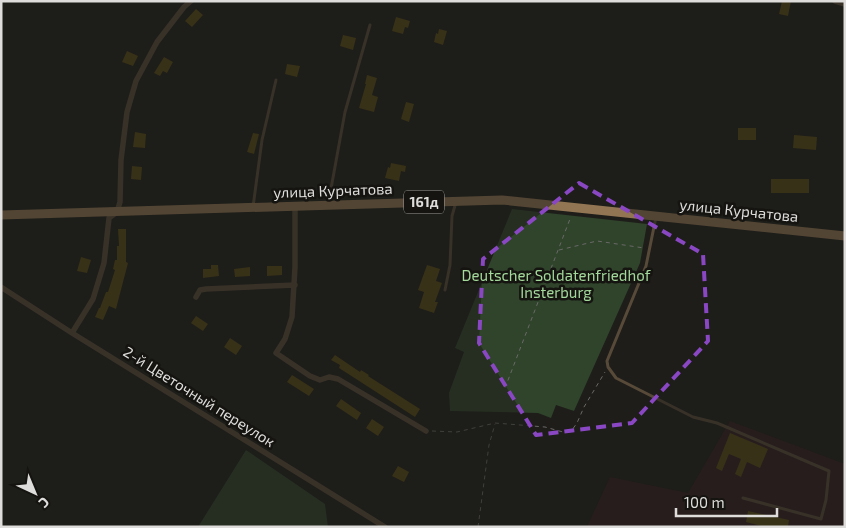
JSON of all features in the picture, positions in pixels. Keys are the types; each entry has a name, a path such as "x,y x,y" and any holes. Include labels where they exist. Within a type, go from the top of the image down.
{"main road":[{"name":"улица Курчатова","path":"1,215 502,200 845,236"}],"street":[{"path":"72,333 93,299 104,263 109,218 117,212 120,202 121,160 127,112 136,81 157,42 190,1"},
{"path":"835,1 845,4"},
{"path":"295,206 295,285 292,318 285,339 276,353 310,376 320,380 329,377 338,379 426,431"},
{"path":"196,297 200,290 206,289 295,285"},
{"name":"2-й Цветочный переулок","path":"1,287 385,527"}],"lane":[{"path":"328,206 345,112 370,25"},
{"path":"253,208 262,140 276,80"},
{"path":"445,290 450,265 452,216 456,202"},
{"path":"656,216 646,266 607,361 608,368 616,378 693,417 717,423 829,471 826,500 821,519 743,498"}],"path":[{"path":"505,388 570,219"},
{"path":"558,251 597,241 649,249"},
{"path":"426,431 457,432 496,423 545,427 563,432 572,430 608,368"},
{"path":"478,527 489,445 496,423"}],"highlighted area":[{"path":"579,183 703,254 708,341 632,423 536,435 479,343 483,259"}],"shaded area":[{"path":"730,421 845,464 845,527 587,527 610,477 688,493"}],"green space":[{"name":"Deutscher Soldatenfriedhof Insterburg","path":"512,209 647,224 640,263 574,411 556,405 551,418 538,413 450,411 449,393 464,352 455,348"},
{"path":"246,450 325,504 328,527 198,527"}],"building":[{"path":"782,1 791,1 788,16 779,14"},
{"path":"196,9 203,15 192,27 185,21"},
{"path":"396,17 410,21 408,28 405,27 403,34 392,31"},
{"path":"439,29 447,31 443,45 434,42"},
{"path":"343,35 356,38 353,50 340,46"},
{"path":"127,51 138,56 133,66 122,62"},
{"path":"164,57 173,62 167,73 163,71 160,76 154,73"},
{"path":"287,64 300,66 297,77 285,74"},
{"path":"367,75 377,78 372,95 378,97 374,112 359,108"},
{"path":"406,102 414,104 409,122 401,119"},
{"path":"738,128 756,128 756,140 738,140"},
{"path":"135,132 146,134 145,148 133,147"},
{"path":"253,133 259,134 254,154 247,152"},
{"path":"794,135 817,137 816,150 793,148"},
{"path":"391,163 406,166 405,172 401,171 399,181 385,178"},
{"path":"132,166 142,167 141,180 131,179"},
{"path":"771,179 809,179 809,193 771,193"},
{"path":"118,229 126,229 126,262 128,263 116,309 109,306 103,320 95,317 106,292 108,292 115,270 113,269 115,260 117,260 117,246 119,246"},
{"path":"81,257 91,260 87,273 77,271"},
{"path":"211,265 218,265 219,276 203,278 203,269 211,269"},
{"path":"427,265 440,269 436,281 442,283 435,302 438,302 434,313 419,308 424,292 418,290"},
{"path":"267,266 282,266 282,275 267,276"},
{"path":"250,267 250,276 235,277 234,269"},
{"path":"196,316 208,324 203,331 191,323"},
{"path":"230,338 242,346 236,355 224,347"},
{"path":"335,355 420,409 415,417 339,368 340,365 331,360"},
{"path":"292,375 314,389 309,396 287,382"},
{"path":"341,399 361,413 357,420 336,406"},
{"path":"372,419 384,427 378,436 366,428"},
{"path":"730,433 768,449 760,468 747,462 741,477 735,474 741,459 729,454 722,471 716,468"},
{"path":"398,466 409,472 404,482 392,476"},
{"path":"748,511 789,520 788,527 765,527 746,522"}]}
